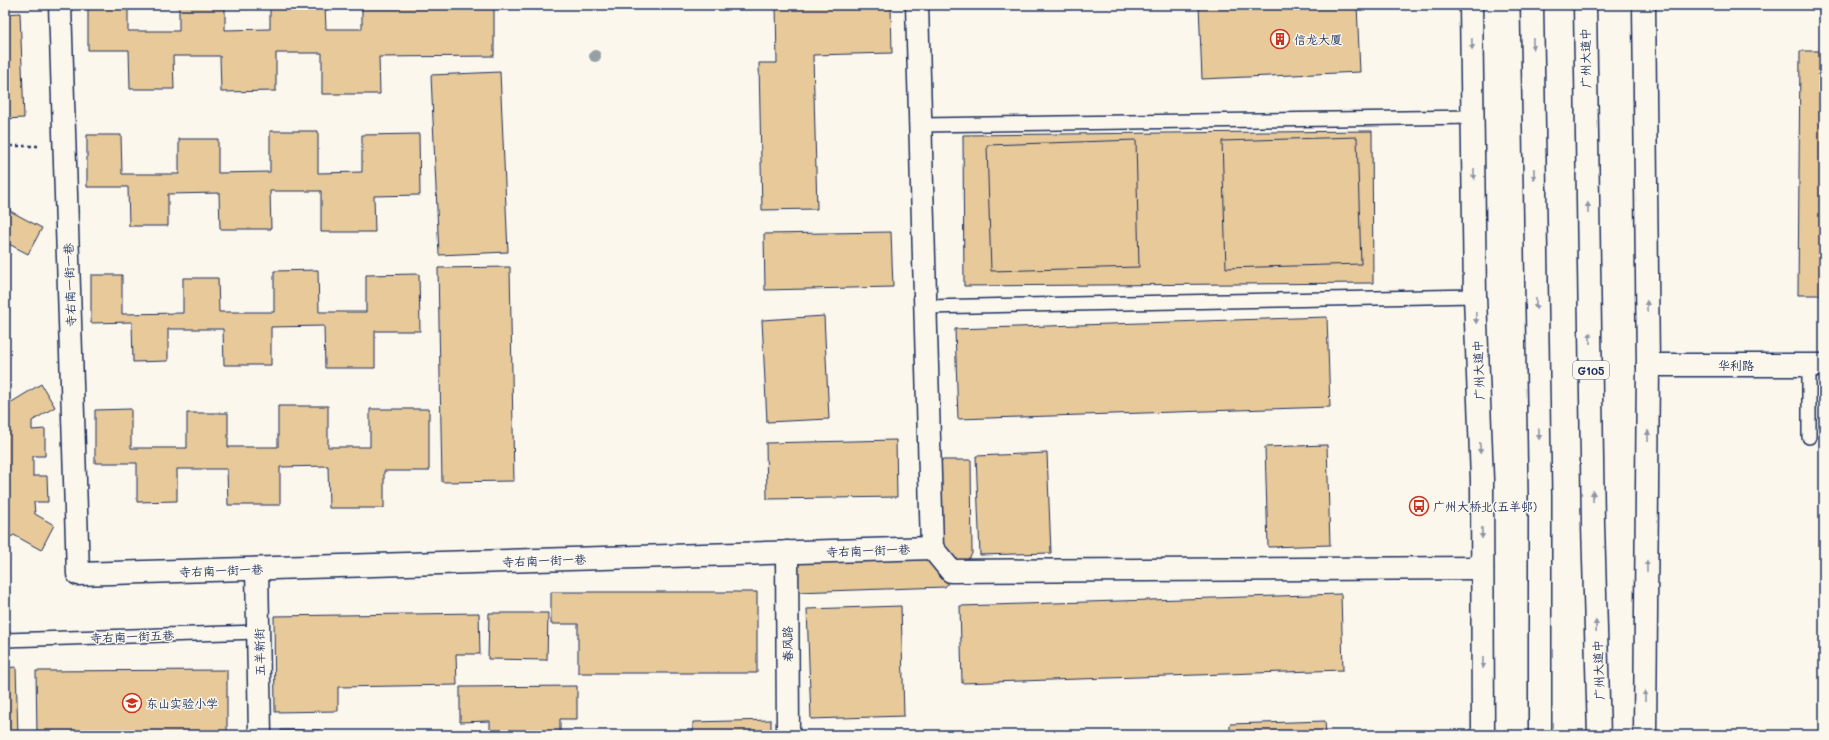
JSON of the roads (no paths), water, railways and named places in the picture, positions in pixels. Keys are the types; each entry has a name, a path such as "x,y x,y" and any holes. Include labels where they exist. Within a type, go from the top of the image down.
{"main road":[{"name":"寺右南一街一巷","path":"60,5 78,574 932,548"},
{"path":"917,5 932,548 951,571 1482,568"},
{"name":"广州大道中","path":"1471,5 1474,117 1475,296 1482,480 1483,735"},
{"path":"1532,5 1540,495 1540,735"},
{"name":"广州大道中","path":"1585,5 1593,516 1599,735"},
{"path":"1644,5 1648,365 1644,735"},
{"name":"华利路","path":"1648,365 1816,365"},
{"name":"春风路","path":"787,552 788,735"},
{"name":"五羊新街","path":"257,569 260,735"}],"lane":[{"path":"920,125 1474,117"},
{"path":"925,307 1475,296"},
{"path":"1810,437 1816,365"},
{"name":"寺右南一街五巷","path":"5,640 258,632"}],"place":[{"name":"信龙大厦","path":"1280,39"},
{"name":"广州大桥北(五羊邨)","path":"1419,506"},
{"name":"东山实验小学","path":"132,703"}]}
